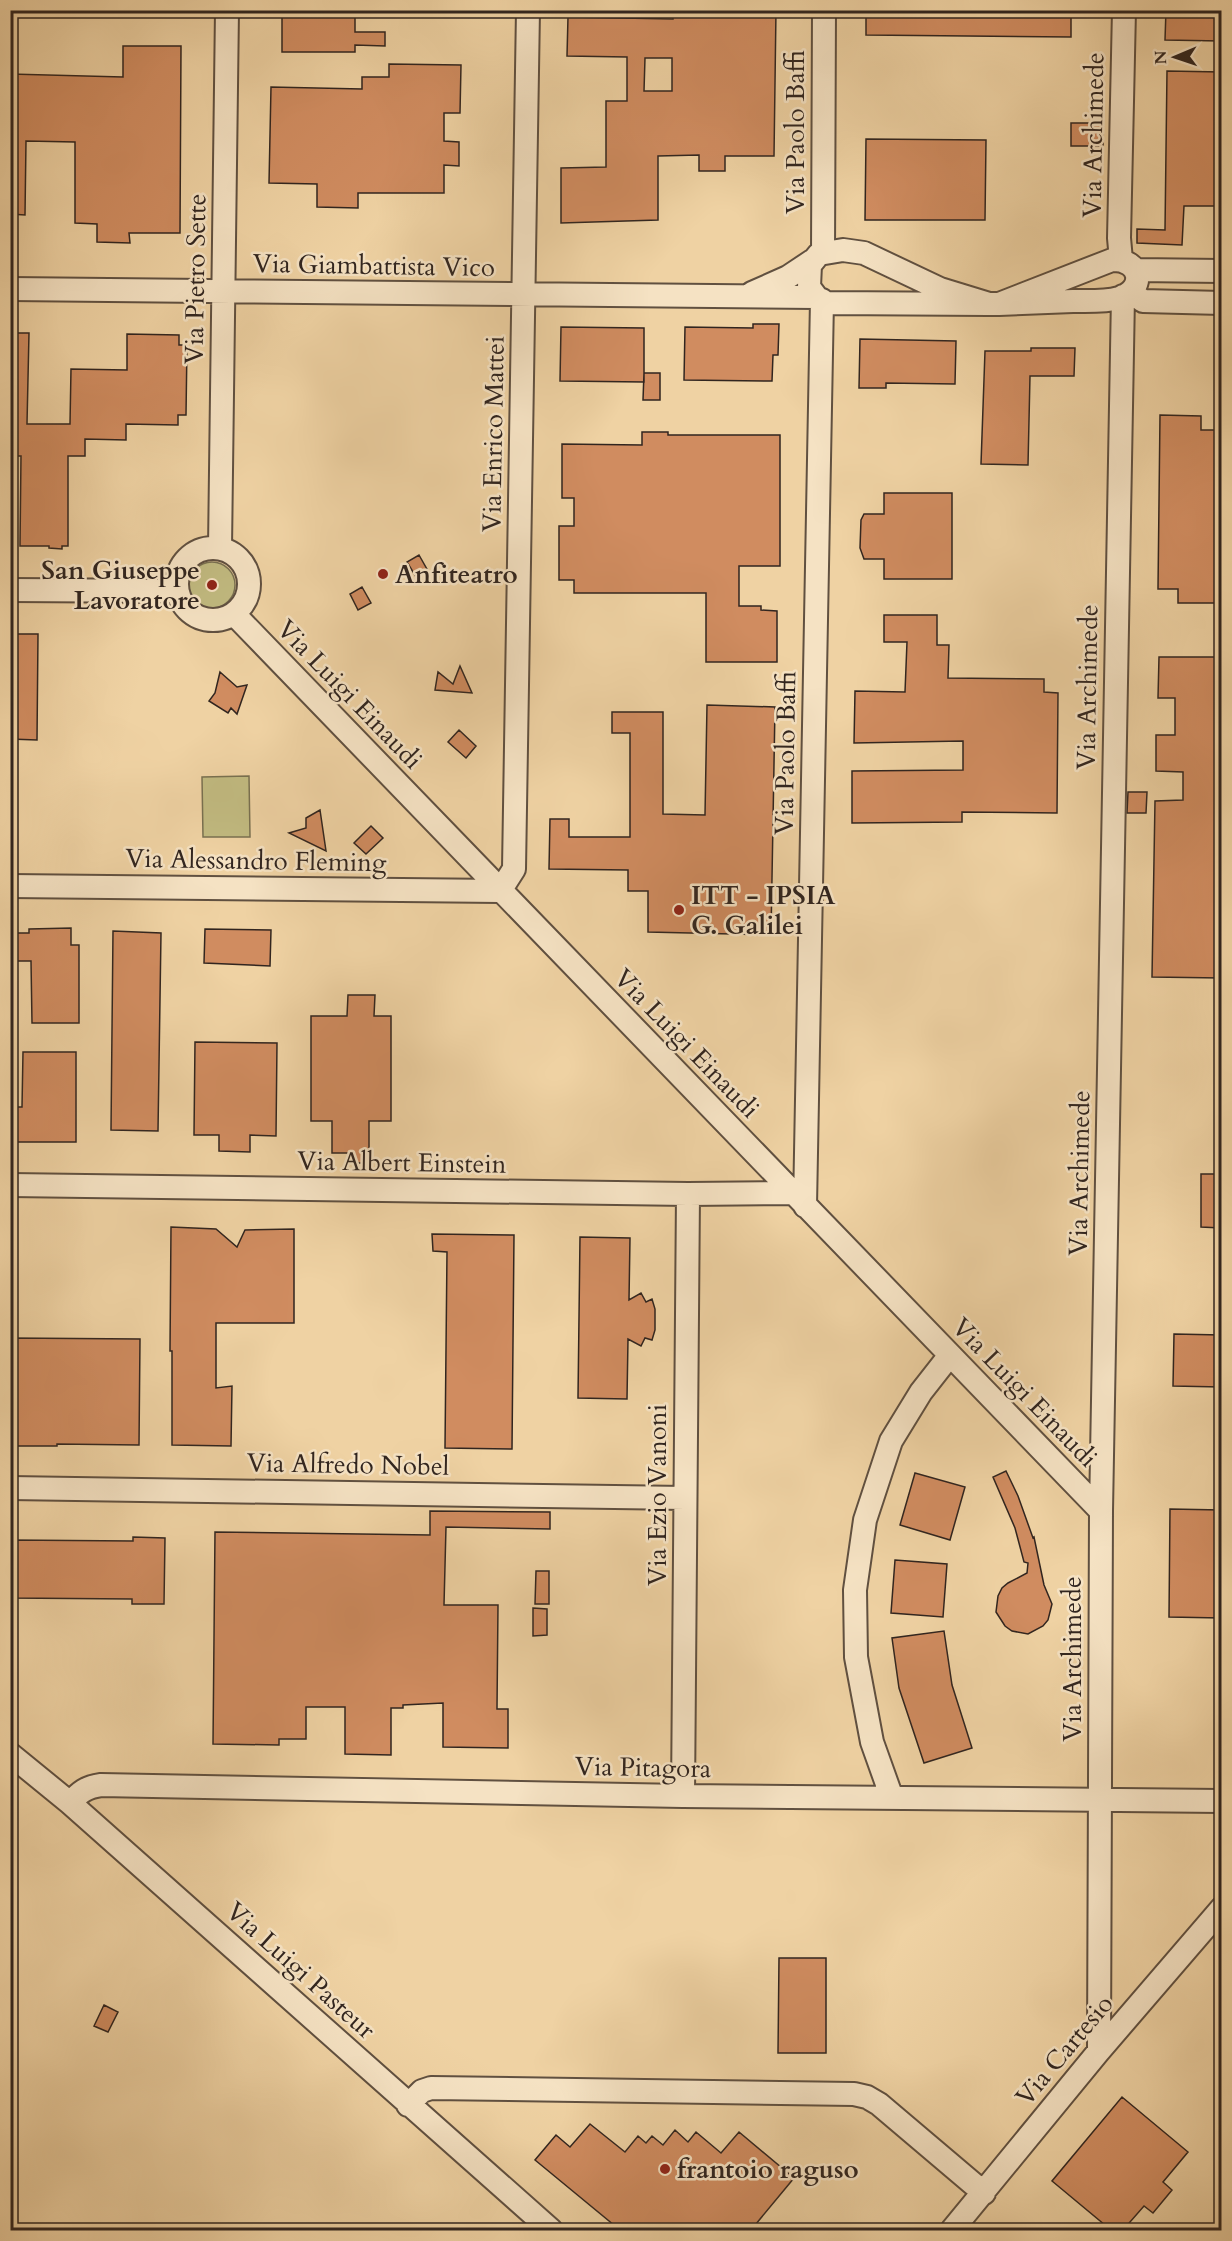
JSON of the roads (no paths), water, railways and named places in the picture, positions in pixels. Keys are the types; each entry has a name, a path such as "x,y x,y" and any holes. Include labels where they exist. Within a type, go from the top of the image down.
{"street":[{"name":"Via Pietro Sette","path":"220,548 226,10"},
{"name":"Via Enrico Mattei","path":"500,891 514,869 528,10"},
{"name":"Via Paolo Baffi","path":"817,257 824,10"},
{"name":"Via Archimede","path":"1124,10 1119,238 1128,265"},
{"path":"736,297 769,287 817,257 843,249 855,250 940,289 994,304 1104,262 1221,271"},
{"path":"817,257 808,280 809,287 819,299 827,303 994,304 1102,300 1127,294 1137,282 1128,265"},
{"name":"Via Giambattista Vico","path":"10,290 819,299"},
{"path":"1127,294 1143,301 1221,303"},
{"name":"Via Archimede","path":"1099,2050 1101,1511 1127,294"},
{"name":"Via Paolo Baffi","path":"799,1199 819,299"},
{"path":"220,548 241,561 247,571 249,583 247,595 234,614 223,619 199,618 181,603 177,591 180,568 187,558 197,551 220,548"},
{"path":"10,590 177,591"},
{"name":"Via Luigi Einaudi","path":"234,614 1101,1511"},
{"name":"Via Alessandro Fleming","path":"10,886 500,891"},
{"name":"Via Albert Einstein","path":"10,1185 688,1194 799,1199"},
{"name":"Via Ezio Vanoni","path":"683,1796 688,1194"},
{"path":"892,1798 872,1742 856,1657 855,1590 865,1520 891,1441 921,1392 950,1355"},
{"name":"Via Alfredo Nobel","path":"10,1488 685,1498"},
{"name":"Via Luigi Pasteur","path":"10,1754 70,1803 551,2230"},
{"name":"Via Pitagora","path":"70,1803 89,1786 101,1785 683,1796 1221,1801"},
{"name":"Via Cartesio","path":"952,2230 1099,2050 1221,1908"},
{"path":"408,2105 422,2091 431,2088 854,2094 867,2097 879,2104 984,2193"}],"place":[{"name":"Anfiteatro","path":"383,574"},
{"name":"San Giuseppe Lavoratore","path":"212,585"},
{"name":"ITT - IPSIA G. Galilei","path":"679,910"},
{"name":"frantoio raguso","path":"665,2169"}]}
